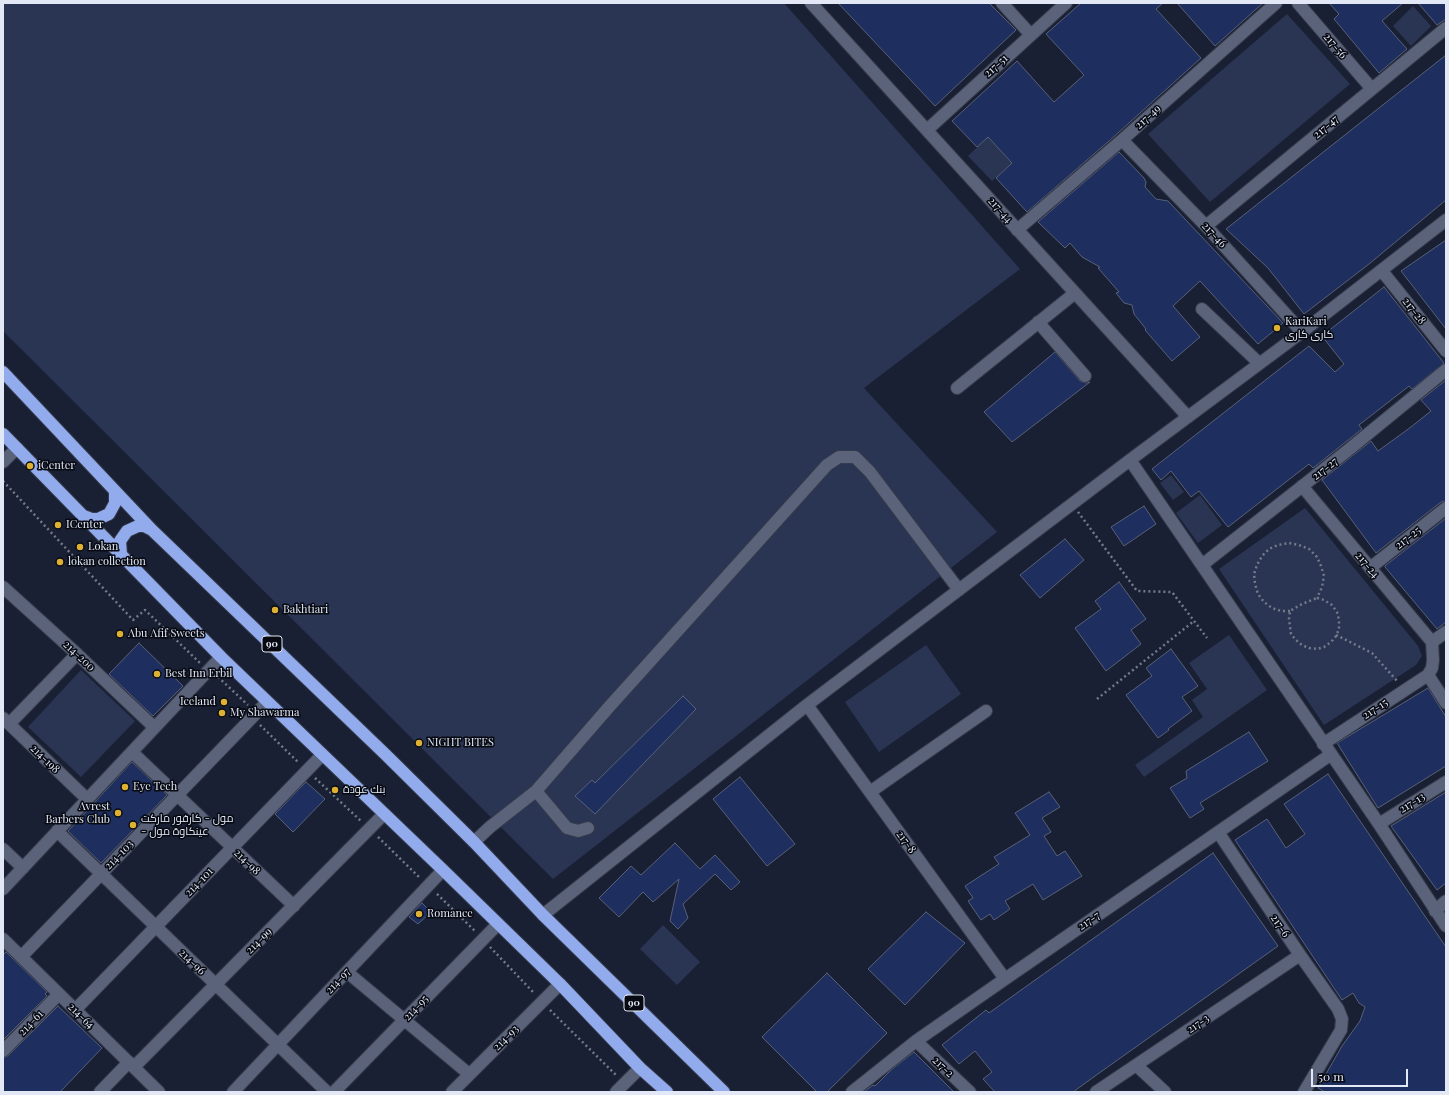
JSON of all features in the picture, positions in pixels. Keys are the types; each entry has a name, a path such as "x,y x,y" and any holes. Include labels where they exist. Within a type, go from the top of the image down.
{"highway":[{"name":"90","path":"3,372 152,530 474,842 543,915 724,1092"},
{"path":"3,434 221,657 560,984 640,1068 666,1092"},
{"path":"81,514 86,518 92,519 104,517 113,509 116,497 115,491"},
{"path":"124,559 121,554 120,541 127,531 138,526 144,526 152,530"}],"street":[{"name":"217-44","path":"811,3 1188,417"},
{"path":"1002,3 1031,35"},
{"name":"217-51","path":"927,130 1066,3"},
{"name":"217-49","path":"1017,230 1122,140 1276,3"},
{"name":"217-56","path":"1298,3 1372,90"},
{"name":"217-47","path":"1206,226 1446,28"},
{"name":"217-46","path":"1122,140 1206,226 1302,332"},
{"path":"543,915 807,705 1072,503 1258,363 1302,332 1446,220"},
{"name":"217-28","path":"1382,271 1446,351"},
{"path":"957,388 1075,293"},
{"path":"1202,309 1258,363"},
{"path":"1038,322 1085,376"},
{"name":"217-27","path":"1202,565 1446,370"},
{"path":"3,462 17,448"},
{"path":"474,842 536,791 609,707 827,465 839,457 855,457 870,472 959,590"},
{"path":"1130,460 1330,755 1379,824 1446,926"},
{"name":"217-24","path":"1302,486 1432,642"},
{"name":"217-25","path":"1370,568 1446,508"},
{"name":"214-200","path":"3,587 154,727"},
{"path":"1446,632 1432,642 1433,660 1432,668 1428,675 1446,703"},
{"path":"6,721 77,654"},
{"path":"3,888 221,657"},
{"name":"217-15","path":"1323,744 1428,675"},
{"name":"214-103","path":"21,957 267,702"},
{"name":"217-8","path":"807,705 1005,979"},
{"path":"870,792 986,711"},
{"name":"214-198","path":"6,721 87,799"},
{"name":"214-98","path":"132,752 294,906"},
{"name":"214-101","path":"75,1010 322,755"},
{"name":"217-7","path":"852,1092 916,1041 1330,755"},
{"name":"217-13","path":"1379,824 1446,782"},
{"path":"536,791 567,828 578,831 588,828"},
{"name":"214-99","path":"100,1092 216,985 384,814"},
{"name":"214-96","path":"57,831 327,1092"},
{"name":"217-6","path":"1218,832 1338,1009 1342,1020 1341,1030 1304,1092"},
{"path":"3,849 23,868"},
{"name":"214-97","path":"233,1092 443,870"},
{"path":"1436,910 1446,901"},
{"name":"214-95","path":"334,1092 498,924"},
{"name":"214-64","path":"3,939 159,1092"},
{"name":"217-3","path":"1096,1092 1300,955"},
{"path":"347,972 470,1074"},
{"name":"214-93","path":"455,1091 470,1074 560,984"},
{"name":"214-61","path":"3,1052 59,994"},
{"name":"217-2","path":"916,1041 970,1092"},
{"path":"1136,1065 1165,1092"},
{"path":"616,1092 640,1068"}],"path":[{"path":"1072,503 1137,591 1172,592 1207,638"},
{"path":"1290,611 1289,619 1291,634 1302,645 1309,648 1317,649 1331,642 1339,629 1340,620 1337,612 1332,605 1324,600 1316,598 1290,611 1281,612 1264,602 1258,594 1254,574 1257,564 1269,549 1278,545 1289,543 1309,549 1317,557 1322,566 1324,576 1322,587 1316,598"},
{"path":"1097,699 1194,621"},
{"path":"1336,635 1372,653 1405,690"}],"shaded area":[{"path":"3,3 784,3 1020,269 864,388 997,532 553,879 3,331"},
{"path":"1413,6 1431,26 1411,46 1393,26"},
{"path":"1287,14 1350,84 1210,202 1148,134"},
{"path":"988,137 1012,163 992,181 968,156"},
{"path":"1171,475 1184,492 1173,500 1160,483"},
{"path":"1200,495 1222,525 1198,543 1176,513"},
{"path":"1305,508 1418,646 1422,656 1416,665 1324,725 1219,569"},
{"path":"1229,635 1267,690 1144,777 1135,765 1203,717 1192,700 1207,689 1189,663"},
{"path":"926,645 961,694 879,752 845,702"},
{"path":"81,670 135,721 81,777 28,727"},
{"path":"663,925 700,962 677,985 640,949"}],"building":[{"path":"838,3 989,3 1016,30 935,106"},
{"path":"1081,3 1163,3 1156,9 1201,58 1027,212 996,178 1012,163 988,137 977,147 952,121 1017,61 1054,102 1084,75 1046,34"},
{"path":"1177,3 1263,3 1215,46"},
{"path":"1329,3 1403,3 1382,21 1407,49 1379,73 1334,19 1339,14"},
{"path":"1418,3 1446,3 1446,19 1437,25"},
{"path":"1446,55 1446,200 1369,264 1304,314 1268,268 1226,229"},
{"path":"1119,152 1144,178 1146,182 1145,187 1156,199 1168,201 1283,323 1258,344 1200,281 1173,306 1200,337 1172,361 1145,330 1146,329 1134,314 1132,305 1124,303 1116,293 1119,292 1098,268 1100,267 1082,257 1070,243 1065,248 1038,222"},
{"path":"1446,240 1446,329 1401,271"},
{"path":"1384,287 1444,363 1412,389 1409,386 1359,425 1362,429 1313,468 1309,464 1228,527 1199,491 1191,497 1171,471 1161,480 1152,469 1309,346 1335,372 1344,364 1322,336"},
{"path":"1055,352 1080,381 1086,383 1090,382 1012,442 984,412"},
{"path":"1446,380 1446,501 1441,502 1376,553 1322,480 1371,441 1378,451 1431,411 1421,400"},
{"path":"1144,506 1156,524 1124,546 1111,527"},
{"path":"1446,518 1446,622 1437,629 1385,566"},
{"path":"1065,539 1084,560 1040,598 1020,575"},
{"path":"1119,582 1146,619 1131,630 1141,644 1106,671 1075,628 1101,609 1095,601"},
{"path":"139,643 183,686 153,716 109,674"},
{"path":"1171,649 1198,686 1182,697 1192,711 1158,738 1126,695 1152,676 1146,668"},
{"path":"1428,688 1446,717 1446,766 1378,808 1337,743"},
{"path":"683,696 696,709 595,814 575,796 592,780 595,783"},
{"path":"1249,732 1268,761 1200,803 1204,809 1190,818 1170,788 1187,778 1186,771"},
{"name":"Avrest Barbers Club","path":"132,762 167,795 101,863 68,831"},
{"path":"1328,774 1446,947 1446,1092 1325,1092 1318,1088 1342,1046 1360,1021 1365,1007 1359,1003 1353,993 1342,1000 1235,840 1267,819 1286,848 1305,834 1284,804"},
{"path":"740,777 795,844 767,866 713,799"},
{"path":"306,782 325,799 293,832 275,814"},
{"path":"1049,792 1060,807 1042,818 1051,832 1044,836 1057,856 1065,851 1082,876 1043,900 1033,884 1005,901 1010,909 994,920 990,914 981,920 968,901 973,898 965,886 999,864 994,857 1030,835 1015,813"},
{"path":"1446,792 1446,883 1437,890 1391,826"},
{"path":"675,843 700,869 715,855 740,882 731,890 715,874 683,904 688,918 678,929 670,921 679,879 653,902 643,892 619,917 599,898 631,866 641,875"},
{"path":"1213,853 1278,946 1073,1092 995,1092 983,1079 992,1072 975,1051 959,1064 942,1045 986,1010 989,1013"},
{"name":"Romance","path":"422,903 431,912 418,924 409,917"},
{"path":"926,912 965,943 905,1005 868,969"},
{"path":"6,952 47,992 45,994 47,996 3,1040 3,955"},
{"path":"827,973 887,1033 827,1092 817,1092 762,1037"},
{"path":"58,1006 102,1048 60,1092 3,1092 3,1058 8,1056"},
{"path":"914,1052 954,1092 864,1092 873,1085 875,1086 891,1070"}],"place":[{"name":"KariKari کاری کاری","path":"1277,328"},
{"name":"iCenter","path":"30,466"},
{"name":"ICenter","path":"58,525"},
{"name":"Lokan","path":"80,547"},
{"name":"lokan collection","path":"60,562"},
{"name":"Bakhtiari","path":"275,610"},
{"name":"Abu Afif Sweets","path":"120,634"},
{"name":"Best Inn Erbil","path":"157,674"},
{"name":"Iceland","path":"224,702"},
{"name":"My Shawarma","path":"222,713"},
{"name":"NIGHT BITES","path":"419,743"},
{"name":"Eye Tech","path":"125,787"},
{"name":"بنك عودة","path":"335,790"},
{"name":"Avrest Barbers Club","path":"118,813"},
{"name":"مول - كارفور ماركت - عينكاوة مول","path":"133,825"},
{"name":"Romance","path":"419,914"}]}
